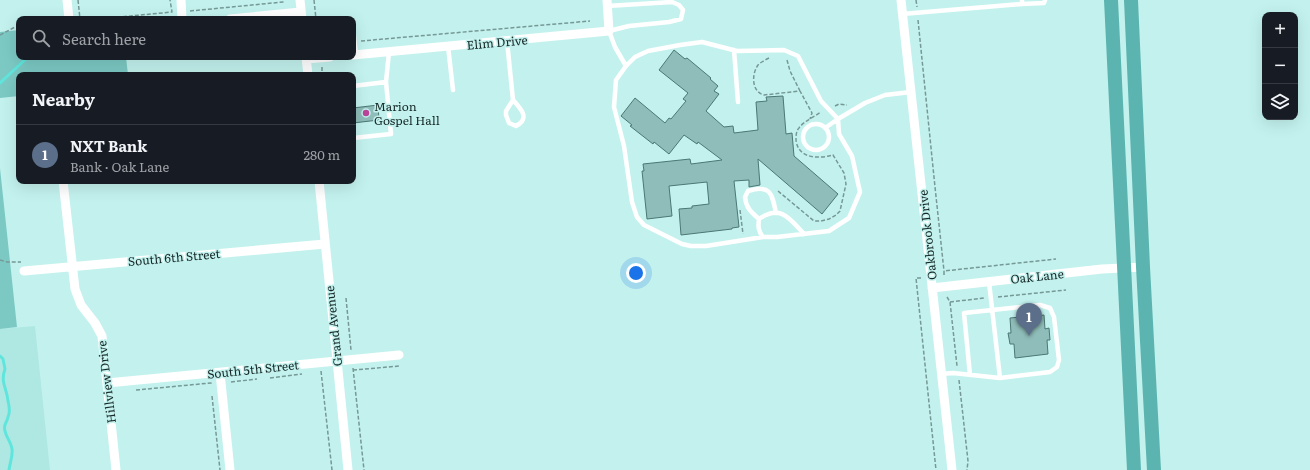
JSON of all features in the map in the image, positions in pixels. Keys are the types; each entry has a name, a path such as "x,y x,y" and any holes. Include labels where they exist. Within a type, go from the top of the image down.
{"highway":[{"path":"1111,0 1134,470"},
{"path":"1131,0 1142,267 1154,470"}],"street":[{"path":"67,0 69,16"},
{"path":"181,0 182,16"},
{"path":"300,0 301,16"},
{"name":"Oakbrook Drive","path":"901,0 952,470"},
{"path":"607,3 610,31"},
{"name":"Elim Drive","path":"356,55 610,31"},
{"path":"306,60 308,72"},
{"name":"Hillview Drive","path":"63,184 75,289 81,305 95,323 102,336 116,470"},
{"name":"Grand Avenue","path":"319,184 348,470"},
{"name":"South 6th Street","path":"24,271 325,244"},
{"name":"Oak Lane","path":"932,288 1142,267"},
{"name":"South 5th Street","path":"107,383 399,356"},
{"path":"220,373 230,470"}],"lane":[{"path":"902,14 1022,2 1044,3 1045,0"},
{"path":"607,3 672,2 679,5 683,10 681,19 669,22 629,26 610,31 614,47 626,66"},
{"path":"507,41 513,100 524,114 521,122 516,126 509,123 506,115 506,111 513,100"},
{"path":"702,42 734,50 784,50 798,56 821,101 838,119 839,134 852,156 860,192 849,218 829,231 763,237 706,246 691,246 682,244 653,230 644,225 637,217 632,202 624,146 614,107 616,80 626,66 635,57 648,51 702,42"},
{"path":"448,46 453,90"},
{"path":"734,50 738,102"},
{"path":"356,138 391,134 386,82 389,52"},
{"path":"356,86 386,82"},
{"path":"825,128 865,103 885,95 911,92"},
{"path":"814,124 818,124 825,128 829,136 824,148 815,150 807,146 803,139 804,131 807,128 814,124"},
{"path":"759,219 746,206 745,197 748,191 757,188 768,191 773,198 776,213"},
{"path":"759,219 770,214 781,213 786,215 804,234"},
{"path":"759,219 759,231 763,237"},
{"path":"989,282 1000,378"},
{"path":"942,374 1000,378 1050,372 1057,367 1059,360 1054,317 1050,308 1040,305 964,313 970,375"}],"path":[{"path":"78,0 80,16"},
{"path":"130,16 172,12 170,0"},
{"path":"190,5 190,11 284,2 283,0"},
{"path":"314,0 316,16"},
{"path":"916,0 939,213 944,275"},
{"path":"356,42 590,20"},
{"path":"0,35 16,27"},
{"path":"772,57 758,65 754,74 755,88 759,94 764,95 800,91"},
{"path":"783,58 787,59 790,71 812,113 810,119"},
{"path":"321,63 322,72"},
{"path":"919,81 924,80"},
{"path":"774,188 814,221 829,219 840,211 846,184 844,173 834,155 819,158 813,157 800,150 796,142 798,129 804,123 821,112"},
{"path":"740,205 743,234"},
{"path":"944,271 1056,259"},
{"path":"922,278 916,278 936,470"},
{"path":"950,302 1066,290"},
{"path":"346,298 352,354"},
{"path":"947,298 950,302 968,461 967,470"},
{"path":"353,366 364,470"},
{"path":"354,370 400,366"},
{"path":"321,369 332,470"},
{"path":"315,373 322,372"},
{"path":"269,377 308,374"},
{"path":"229,382 248,381 259,378"},
{"path":"131,391 211,383 220,470"}],"shaded area":[{"path":"16,30 16,60 126,60 128,72 16,72 16,96 0,98 0,32"},
{"path":"0,168 17,327 0,329"},
{"path":"35,326 50,470 0,470 0,329"}],"building":[{"path":"674,50 685,59 687,58 711,78 710,79 718,86 714,91 719,94 706,111 724,127 733,126 734,133 758,130 756,102 767,101 766,97 783,96 786,134 792,133 794,156 838,194 822,214 758,159 760,185 749,187 749,180 734,181 739,227 681,235 679,209 709,204 707,182 669,186 672,216 647,219 642,171 644,171 643,164 690,159 691,164 722,160 698,142 697,144 684,135 669,154 654,142 653,144 630,126 632,125 621,116 635,98 665,123 669,118 671,119 686,101 683,99 688,93 659,70"},
{"name":"Marion Gospel Hall","path":"378,105 379,120 356,123 356,108"},
{"path":"1034,309 1035,316 1044,315 1045,329 1049,328 1050,340 1047,340 1048,354 1015,358 1014,344 1010,344 1008,333 1011,333 1010,318 1020,317 1019,311"}],"waterway":[{"path":"0,83 25,60"},
{"path":"0,356 3,359 5,369 3,382 9,407 9,415 4,427 12,449 9,470"}],"place":[{"name":"Marion Gospel Hall","path":"366,113"},
{"name":"NXT Bank","path":"1029,336"}]}
